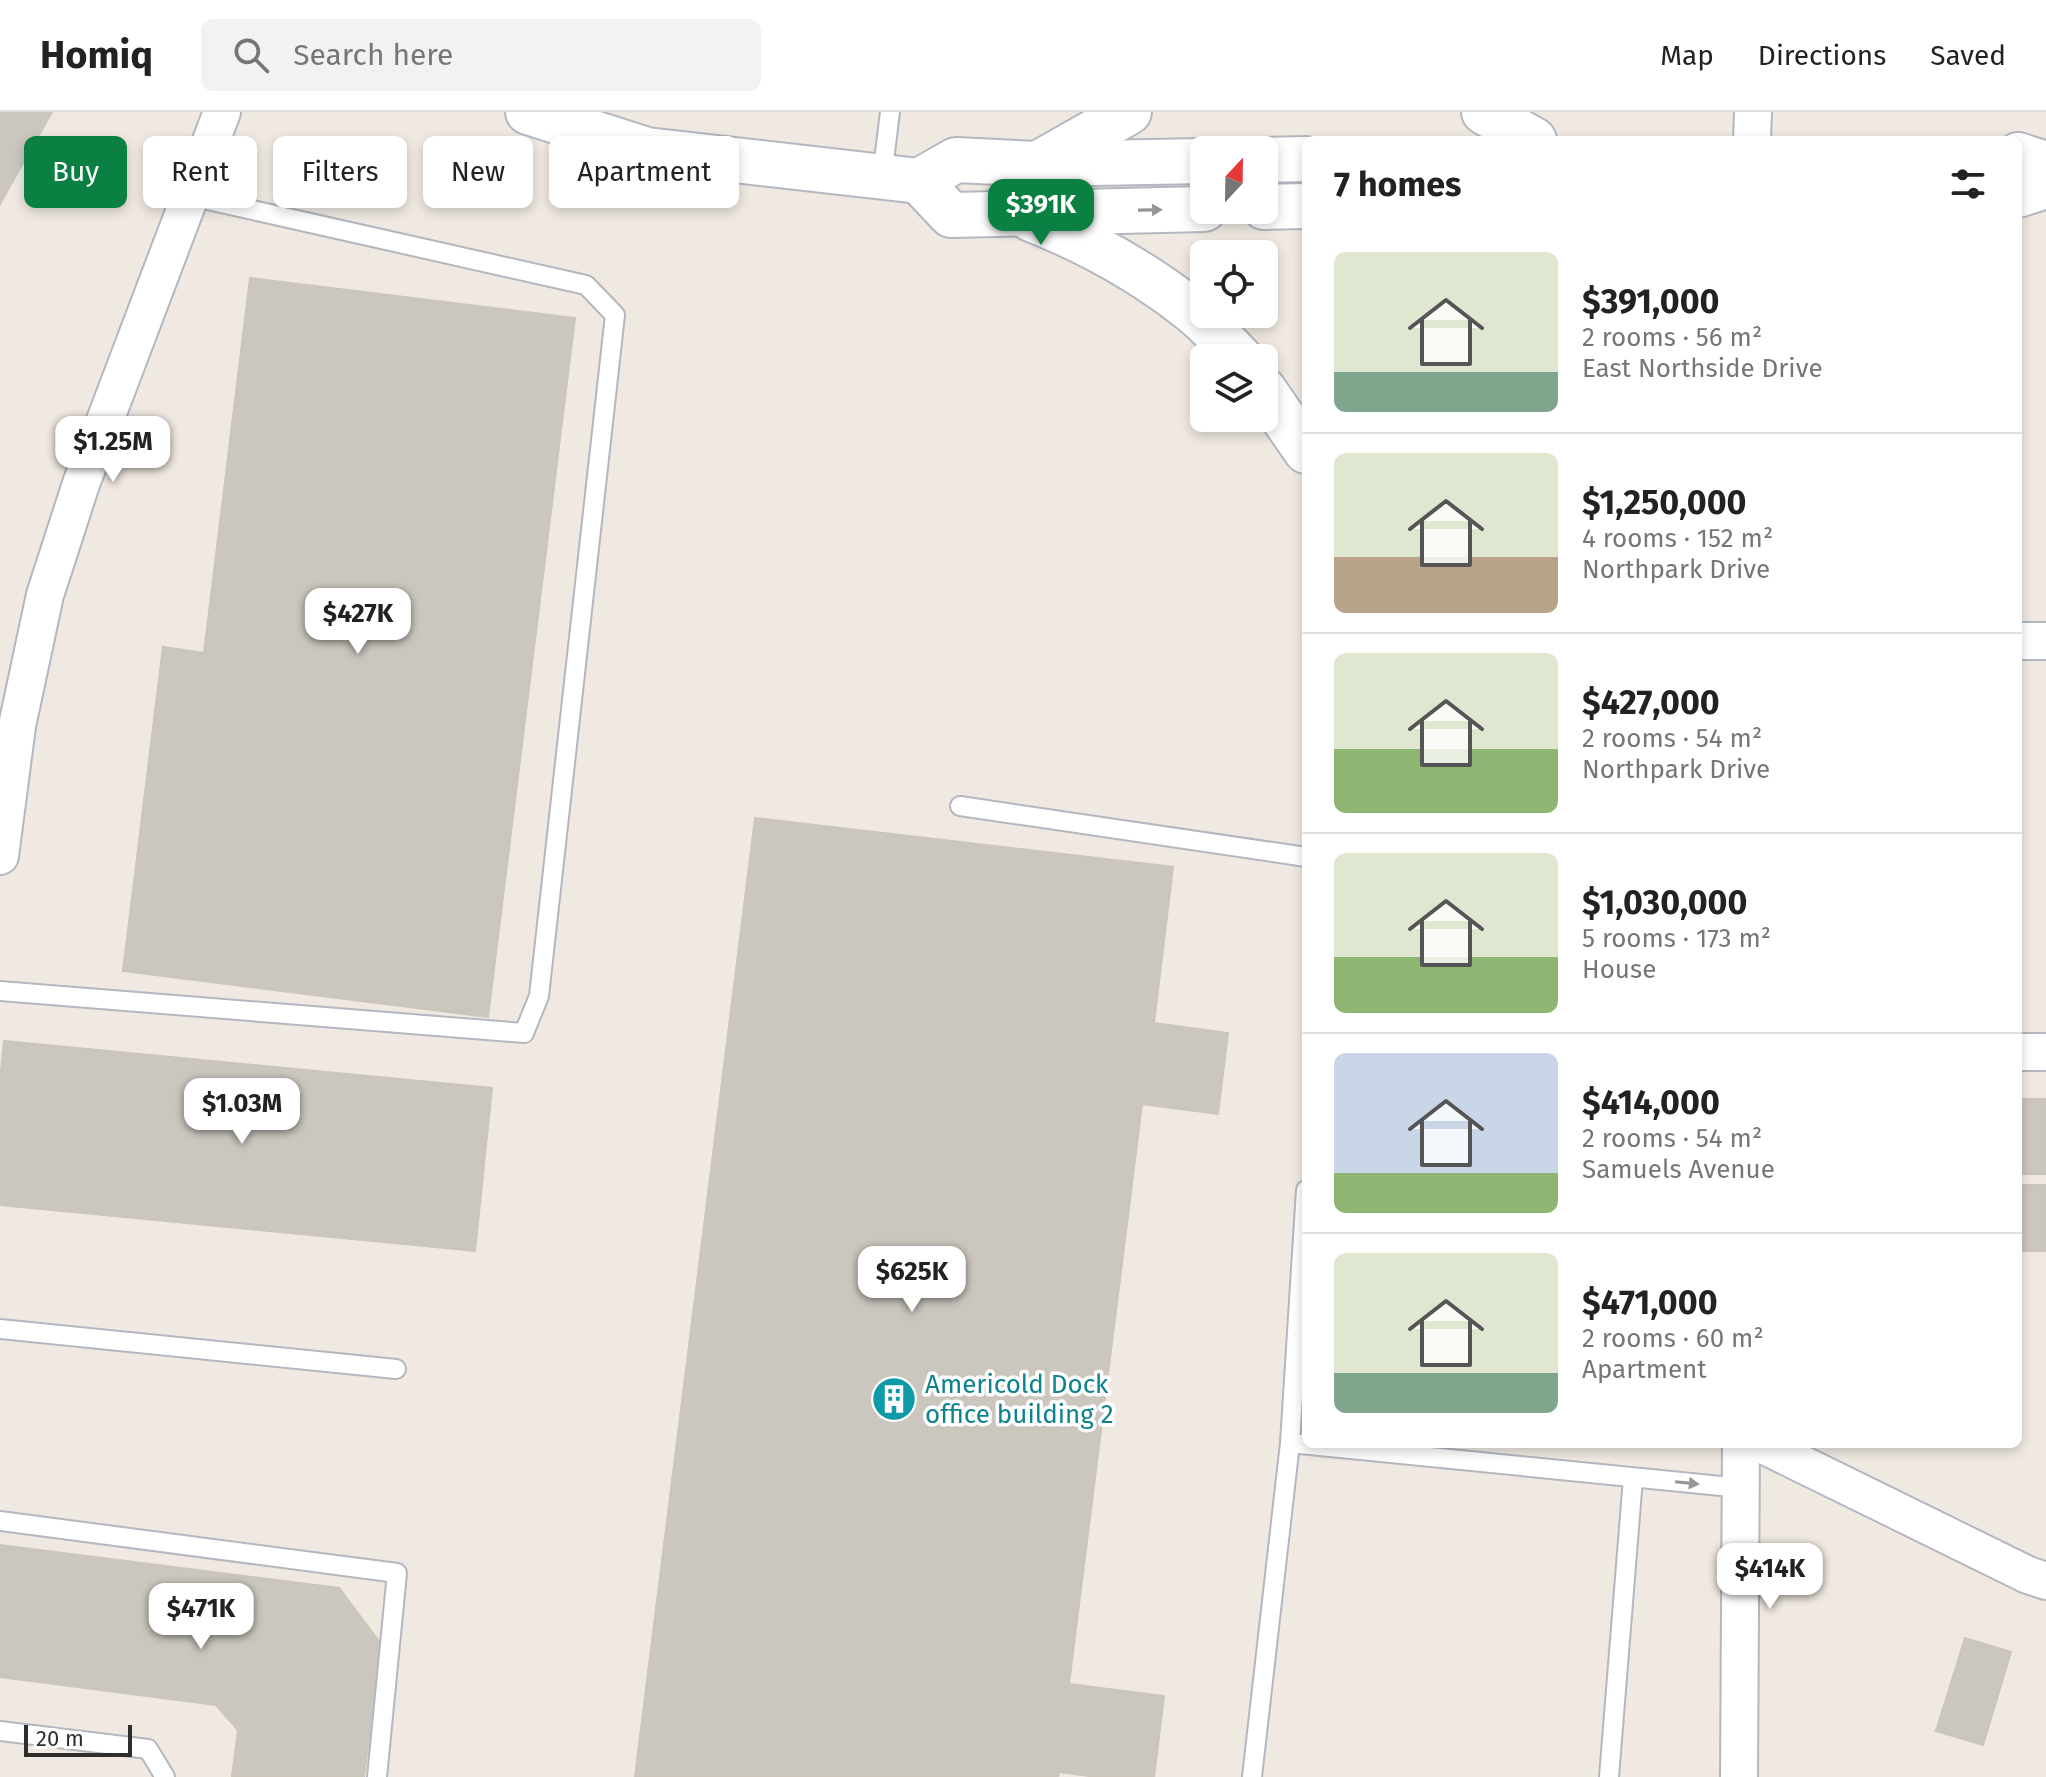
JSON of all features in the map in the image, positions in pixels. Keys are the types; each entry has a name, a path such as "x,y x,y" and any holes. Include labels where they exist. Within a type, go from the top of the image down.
{"street":[{"path":"213,136 222,112"},
{"path":"528,112 647,150 901,179 956,160 1038,164 1190,161"},
{"path":"1484,112 1527,136"},
{"path":"1752,136 1753,112"},
{"path":"1038,164 1106,118"},
{"path":"2022,156 2046,164"},
{"path":"1278,160 1302,159"},
{"path":"901,179 951,215 1190,209"},
{"path":"2022,194 2046,186"},
{"path":"1278,207 1302,206"},
{"path":"0,856 17,726 45,595 81,484 185,208"},
{"path":"1018,213 1080,239 1119,260 1193,311 1226,344"},
{"path":"1278,410 1302,445"},
{"path":"2022,641 2046,641"},
{"path":"2022,1052 2046,1052"},
{"path":"1739,1777 1741,1448"},
{"path":"1769,1448 2046,1581"}],"lane":[{"path":"890,112 901,179"},
{"path":"0,991 524,1033 539,996 615,315 586,285 243,208"},
{"path":"960,806 1302,856"},
{"path":"1252,1777 1290,1443 1302,1253"},
{"path":"0,1329 396,1369"},
{"path":"1290,1443 1302,1444"},
{"path":"1339,1448 1741,1488"},
{"path":"1609,1777 1633,1478"},
{"path":"0,1521 397,1573 377,1777"},
{"path":"0,1731 148,1749 165,1777"}],"building":[{"path":"0,112 52,112 38,136 24,136 24,162 0,204"},
{"path":"250,278 575,318 488,1017 123,971 163,647 204,653"},
{"name":"Americold Dock office building 2","path":"755,818 1173,867 1154,1023 1228,1033 1218,1114 1142,1104 1069,1684 1164,1696 1154,1777 1097,1777 1059,1772 1058,1777 635,1777"},
{"path":"4,1041 492,1088 475,1251 0,1205 0,1081"},
{"path":"2022,1099 2046,1099 2046,1174 2022,1174"},
{"path":"2022,1185 2046,1185 2046,1251 2022,1251"},
{"path":"0,1545 339,1588 381,1644 364,1777 232,1777 238,1730 216,1705 0,1677"},
{"path":"1965,1638 2011,1652 1983,1745 1936,1731"}],"place":[{"name":"Americold Dock office building 2","path":"894,1399"}]}
